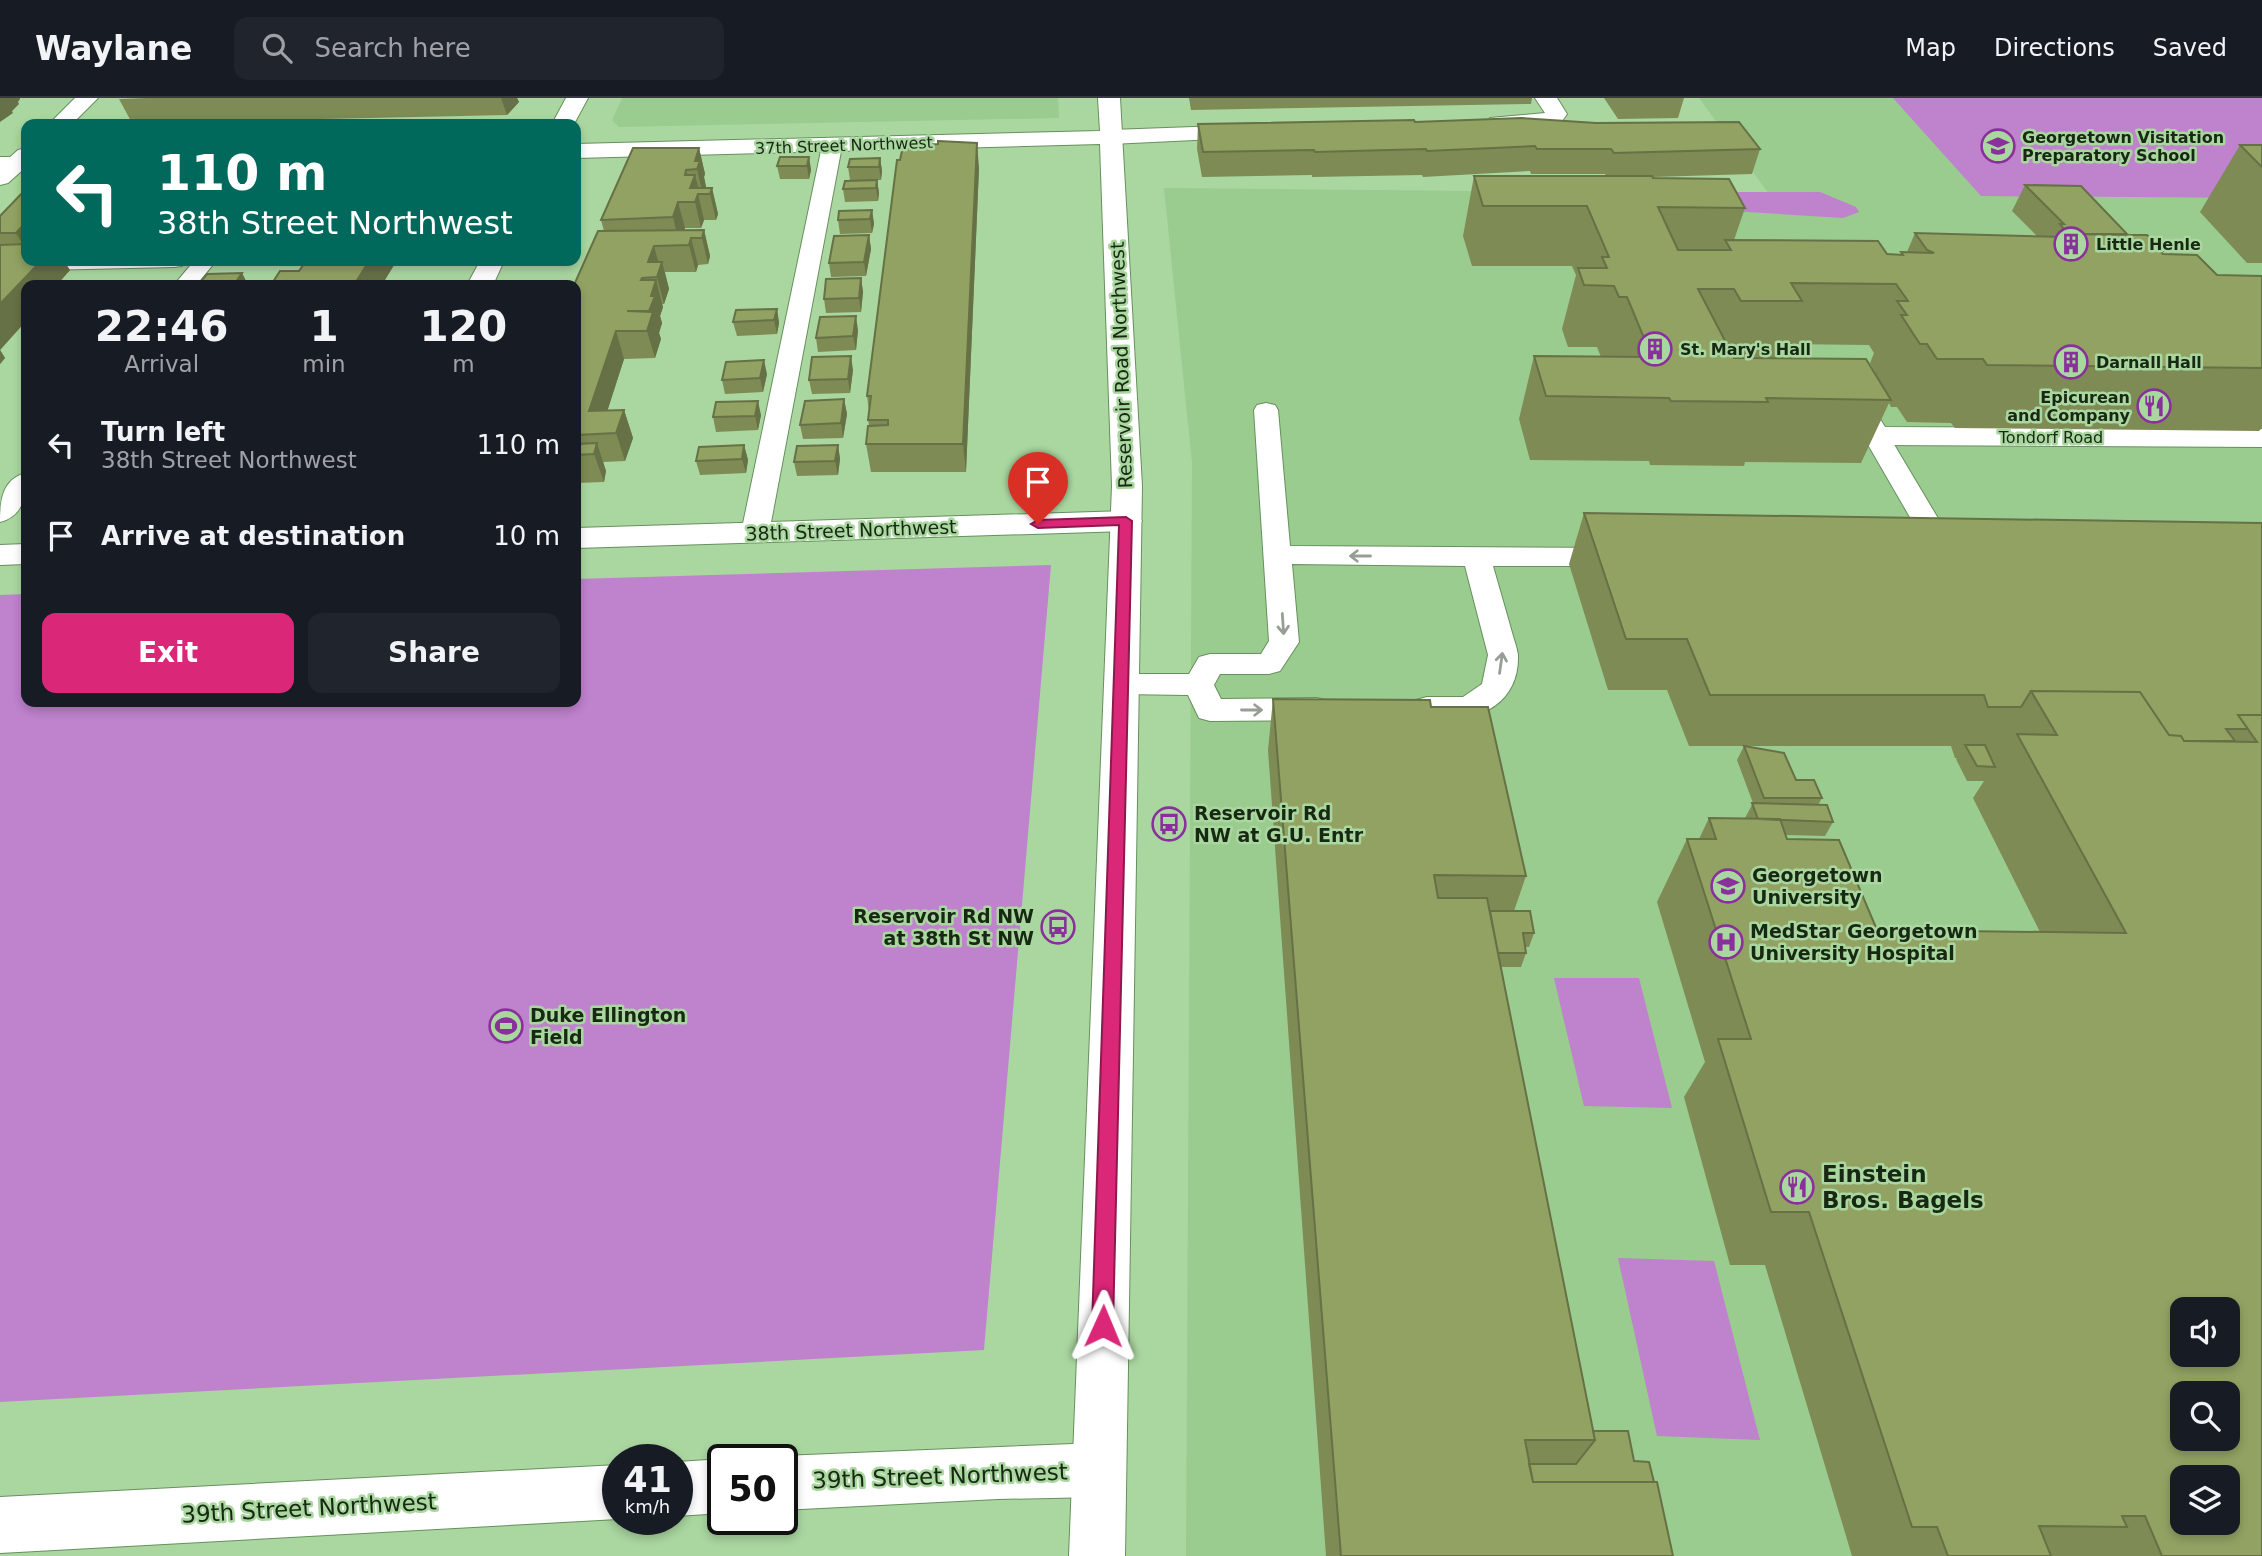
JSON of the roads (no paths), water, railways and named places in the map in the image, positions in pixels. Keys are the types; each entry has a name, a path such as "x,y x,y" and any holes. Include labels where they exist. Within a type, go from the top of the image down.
{"street":[{"path":"65,119 87,98"},
{"path":"566,119 576,98"},
{"name":"Reservoir Road Northwest","path":"1097,1556 1126,521 1126,451 1109,98"},
{"path":"1480,124 1536,122 1549,108"},
{"name":"37th Street Northwest","path":"581,151 832,146 1273,131"},
{"path":"1858,405 1876,436"},
{"name":"Tondorf Road","path":"1876,436 2262,438"},
{"name":"38th Street Northwest","path":"581,538 1126,521"},
{"path":"0,555 21,554"},
{"name":"39th Street Northwest","path":"798,1482 1098,1470"},
{"name":"39th Street Northwest","path":"0,1525 602,1493"}],"lane":[{"path":"1549,108 1576,126"},
{"path":"755,533 832,146"},
{"path":"0,265 21,265"},
{"path":"190,280 201,266"},
{"path":"1199,685 1210,664 1269,664 1284,642 1266,410"},
{"path":"1876,436 1951,563"},
{"path":"0,514 21,487"},
{"path":"1278,555 1642,557"},
{"path":"1402,708 1470,708 1496,689 1503,655 1477,556"},
{"path":"1121,684 1199,685"},
{"path":"1199,685 1210,710 1347,709"}],"place":[{"name":"Georgetown Visitation Preparatory School","path":"1998,146"},
{"name":"Little Henle","path":"2071,244"},
{"name":"St. Mary's Hall","path":"1655,349"},
{"name":"Darnall Hall","path":"2071,362"},
{"name":"Epicurean and Company","path":"2154,406"},
{"name":"Reservoir Rd NW at G.U. Entr","path":"1169,824"},
{"name":"Georgetown University","path":"1728,886"},
{"name":"Reservoir Rd NW at 38th St NW","path":"1058,927"},
{"name":"MedStar Georgetown University Hospital","path":"1726,942"},
{"name":"Duke Ellington Field","path":"506,1026"},
{"name":"Einstein Bros. Bagels","path":"1797,1187"}]}
